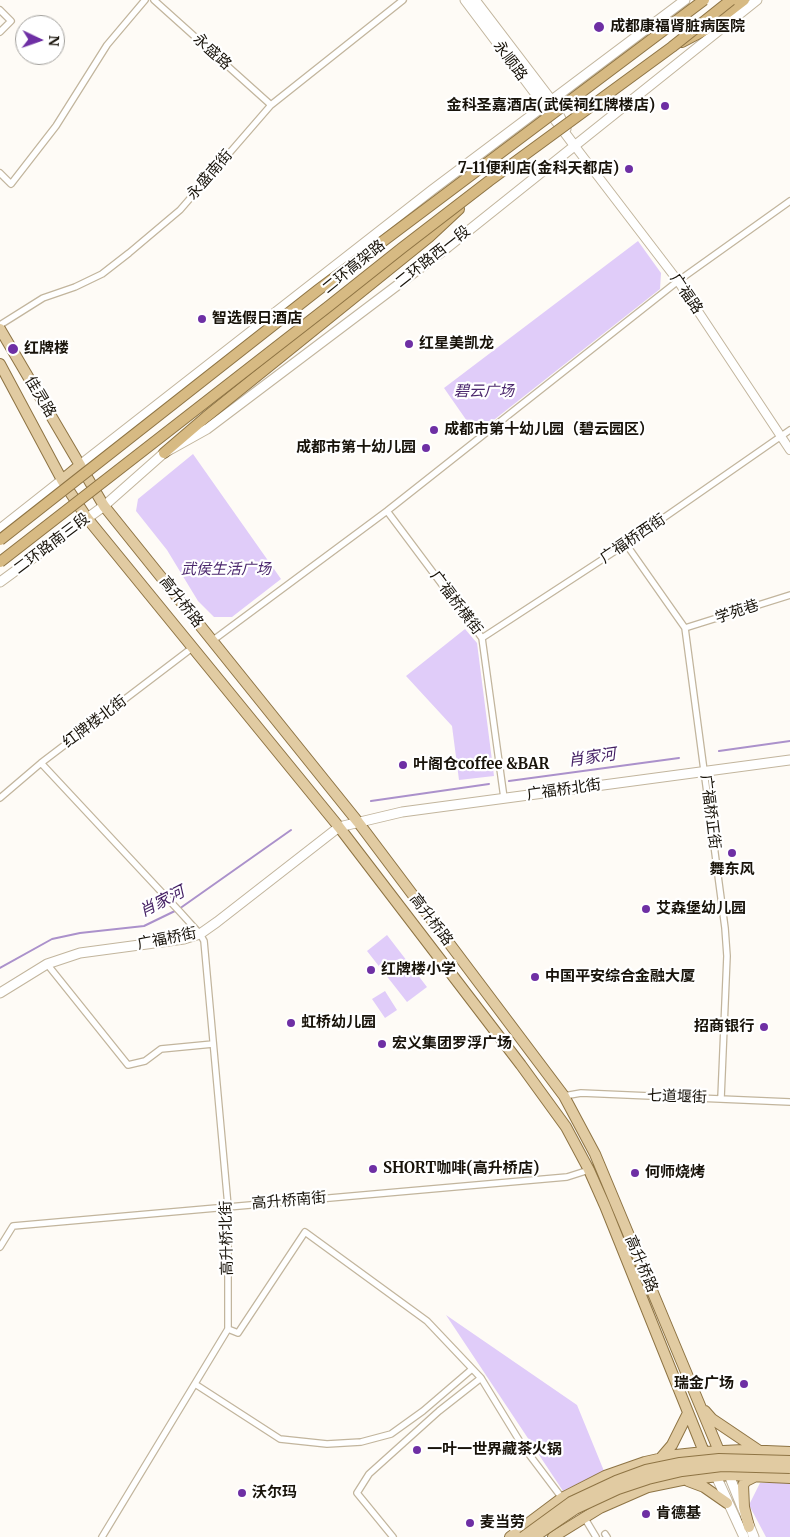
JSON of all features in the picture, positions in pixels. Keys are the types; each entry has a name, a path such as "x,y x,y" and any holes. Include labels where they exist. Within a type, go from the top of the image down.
{"highway":[{"name":"二环高架路","path":"0,540 318,290 704,0"},
{"name":"二环高架路","path":"0,562 489,181 672,47 731,0"},
{"path":"672,47 706,30 744,0"},
{"path":"164,453 429,237 489,181"}],"main road":[{"name":"永顺路","path":"465,0 574,145"},
{"path":"475,0 552,101 574,145"},
{"path":"0,529 432,190 685,0"},
{"name":"二环路西一段","path":"104,506 164,453 215,423 448,247 757,0"},
{"name":"佳灵路","path":"0,329 80,466"},
{"name":"佳灵路","path":"0,364 62,480"},
{"name":"高升桥路","path":"80,466 104,506 358,822 564,1096 595,1154 729,1476"},
{"name":"高升桥路","path":"62,480 87,518 339,828 526,1072 566,1128 589,1170 632,1270 704,1452 716,1476"},
{"name":"二环路南三段","path":"0,582 104,506"},
{"name":"广福桥北街","path":"339,828 402,812 790,760"},
{"name":"广福桥街","path":"0,993 47,964 80,953 200,934 339,828"},
{"path":"700,1405 712,1419 758,1451"},
{"path":"660,1459 672,1444 688,1412"},
{"path":"510,1537 562,1498 605,1476 676,1454 758,1451 790,1452"},
{"path":"523,1537 571,1502 616,1481 646,1470 680,1463 719,1459 790,1461"},
{"path":"534,1537 546,1527 576,1509 618,1489 648,1479 682,1471 722,1466 790,1468"},
{"path":"716,1476 744,1537"},
{"path":"553,1537 600,1508 648,1486 716,1476 790,1478"},
{"path":"729,1476 751,1532"},
{"path":"751,1532 744,1506 743,1486 746,1481 756,1476"},
{"path":"682,1480 704,1487 727,1503"}],"street":[{"path":"0,173 11,184 56,126 107,45 145,0"},
{"name":"永盛路","path":"154,0 270,105"},
{"name":"永盛南街","path":"0,325 42,298 75,287 102,274 130,253 180,210 270,105 403,0"},
{"path":"0,10 11,21 0,32"},
{"name":"广福路","path":"574,145 678,281 790,450"},
{"path":"212,641 387,511 678,281 790,201"},
{"name":"广福桥西街","path":"482,638 626,544 790,430"},
{"name":"广福桥横街","path":"387,511 482,638 504,798"},
{"name":"广福桥正街","path":"626,544 684,628 725,928 727,956 721,1098"},
{"name":"学苑巷","path":"684,628 790,595"},
{"name":"红牌楼北街","path":"0,798 41,763 192,648"},
{"name":"高升桥北街","path":"41,763 181,913 204,941 228,1206 228,1329"},
{"path":"47,964 128,1065 146,1061 161,1049 213,1044"},
{"name":"七道堰街","path":"564,1096 581,1093 790,1102"},
{"name":"高升桥南街","path":"0,1247 13,1226 567,1177 589,1170"},
{"path":"102,1537 228,1329 238,1333 305,1232 427,1321 481,1378 522,1444 562,1498"},
{"path":"194,1384 280,1439 327,1444 360,1442 390,1434 423,1411 472,1369"},
{"path":"393,1537 357,1493 369,1474 439,1411 481,1378"},
{"path":"584,1517 596,1537"}],"green space":[{"name":"碧云广场","path":"638,241 661,273 660,289 476,434 444,388"},
{"name":"武侯生活广场","path":"193,454 281,579 232,617 214,617 198,601 167,550 136,511 138,499"},
{"path":"465,629 477,643 494,776 459,780 452,726 406,676"},
{"path":"387,935 427,987 407,1002 367,951"},
{"path":"385,991 397,1010 385,1018 372,999"},
{"path":"446,1315 577,1405 604,1471 563,1491"},
{"path":"760,1483 790,1483 790,1537 766,1537 749,1505"}],"waterway":[{"name":"肖家河","path":"719,751 790,741"},
{"name":"肖家河","path":"509,781 679,758"},
{"name":"肖家河","path":"371,801 489,784"},
{"name":"肖家河","path":"0,968 52,939 80,933 144,926 179,909 291,830"}],"place":[{"name":"成都康福肾脏病医院","path":"599,27"},
{"name":"金科圣嘉酒店(武侯祠红牌楼店)","path":"665,106"},
{"name":"7-11便利店(金科天都店)","path":"629,169"},
{"name":"智选假日酒店","path":"202,319"},
{"name":"红星美凯龙","path":"409,344"},
{"name":"红牌楼","path":"13,349"},
{"name":"成都市第十幼儿园（碧云园区）","path":"434,430"},
{"name":"成都市第十幼儿园","path":"426,448"},
{"name":"叶阁仓coffee &BAR","path":"403,765"},
{"name":"舞东风","path":"732,853"},
{"name":"艾森堡幼儿园","path":"646,909"},
{"name":"红牌楼小学","path":"371,970"},
{"name":"中国平安综合金融大厦","path":"535,977"},
{"name":"虹桥幼儿园","path":"291,1023"},
{"name":"招商银行","path":"764,1027"},
{"name":"宏义集团罗浮广场","path":"382,1044"},
{"name":"SHORT咖啡(高升桥店)","path":"373,1169"},
{"name":"何师烧烤","path":"635,1173"},
{"name":"瑞金广场","path":"744,1384"},
{"name":"一叶一世界藏茶火锅","path":"417,1450"},
{"name":"沃尔玛","path":"242,1493"},
{"name":"肯德基","path":"646,1514"},
{"name":"麦当劳","path":"470,1523"}]}
